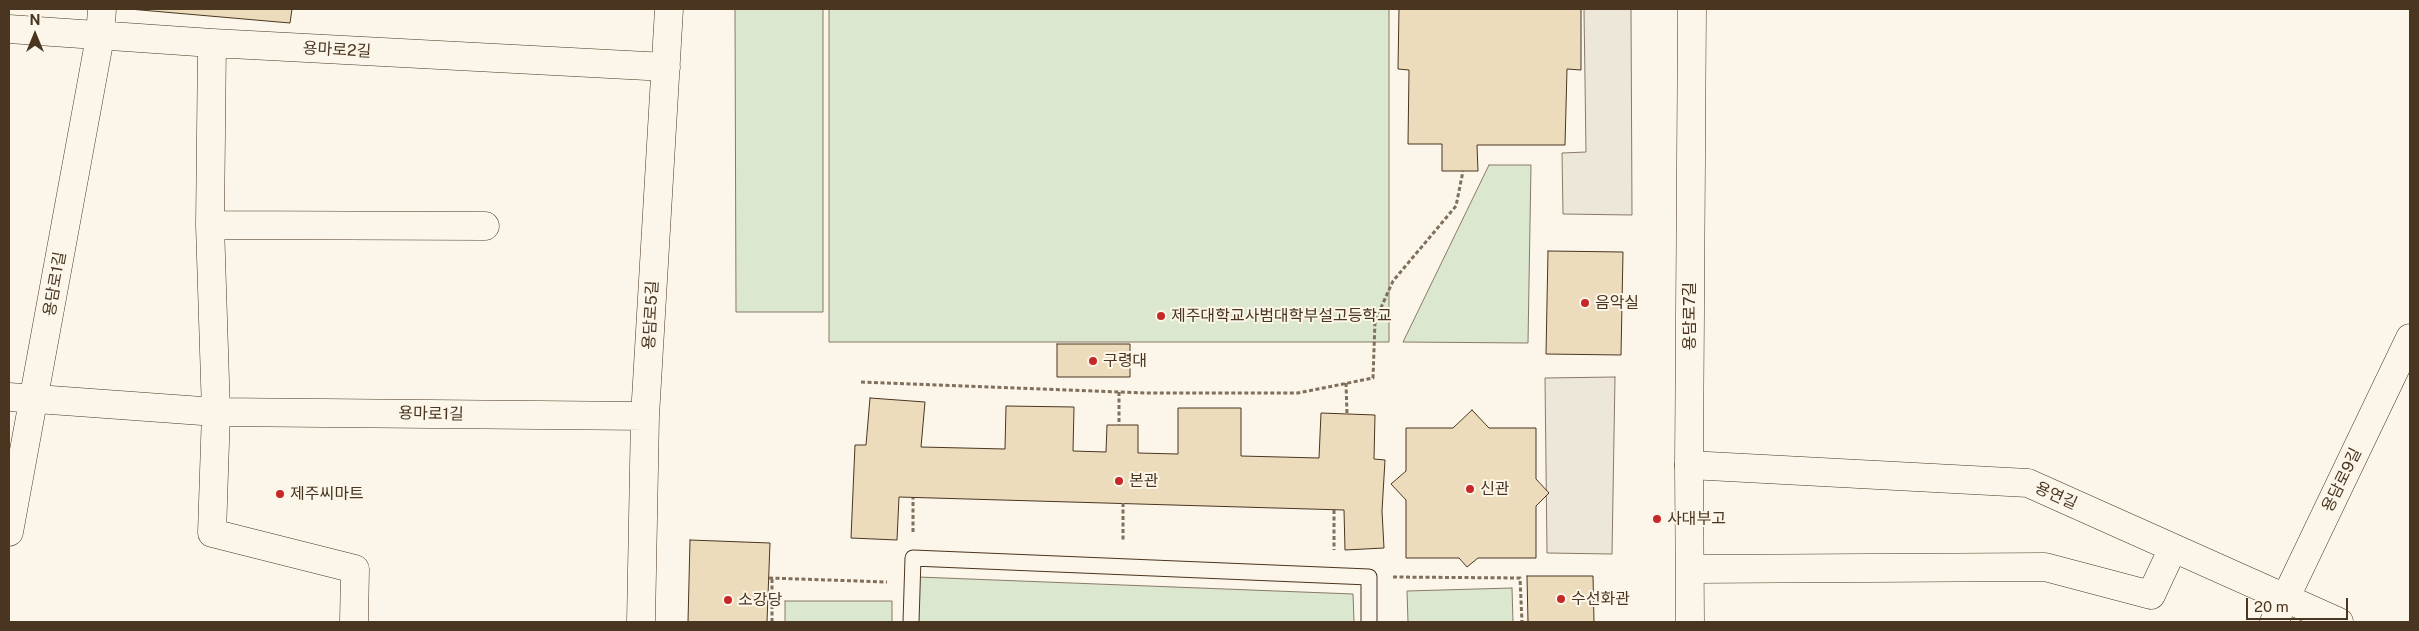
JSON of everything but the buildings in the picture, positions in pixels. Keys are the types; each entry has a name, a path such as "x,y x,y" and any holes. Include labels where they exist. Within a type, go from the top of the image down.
{"street":[{"name":"용담로1길","path":"9,532 21,398 100,37 102,9"},
{"name":"용담로5길","path":"641,622 645,416 669,9"},
{"name":"용담로7길","path":"1690,622 1689,465 1692,9"},
{"name":"용마로2길","path":"9,29 100,37 666,67"},
{"path":"212,43 210,225 216,412 212,534 355,569 354,622"},
{"path":"210,225 485,226"},
{"name":"용담로9길","path":"2279,611 2410,338"},
{"name":"용마로1길","path":"21,398 216,412 645,416"},
{"name":"용연길","path":"1689,465 2028,483 2173,548 2279,611 2339,622"},
{"path":"1690,568 2045,567 2151,595 2173,548"}],"lane":[{"path":"911,622 913,558 1369,577 1369,622"}],"path":[{"path":"860,382 1119,392 1298,393 1373,378 1375,321 1393,281 1456,206 1462,171"},
{"path":"1346,383 1347,414"},
{"path":"1119,392 1119,425"},
{"path":"913,498 913,558"},
{"path":"1123,504 1124,567"},
{"path":"1334,510 1335,576"},
{"path":"1369,577 1520,578 1522,622"},
{"path":"772,622 770,578 912,583"}],"green space":[{"path":"735,9 823,9 823,312 736,312"},
{"path":"829,9 1389,9 1389,342 829,342"},
{"path":"1489,165 1531,165 1528,343 1403,342"},
{"path":"918,577 1353,594 1354,622 918,622"},
{"path":"1512,588 1513,622 1408,622 1407,591"},
{"path":"785,601 892,601 892,622 785,622"}],"shaded area":[{"path":"1584,9 1631,9 1632,215 1563,214 1562,153 1586,152"},
{"path":"1615,377 1612,554 1547,553 1545,378"}],"place":[{"name":"음악실","path":"1585,303"},
{"name":"제주대학교사범대학부설고등학교","path":"1161,316"},
{"name":"구령대","path":"1093,361"},
{"name":"본관","path":"1119,481"},
{"name":"신관","path":"1470,489"},
{"name":"제주씨마트","path":"280,494"},
{"name":"사대부고","path":"1657,519"},
{"name":"수선화관","path":"1561,599"},
{"name":"소강당","path":"728,600"}]}
